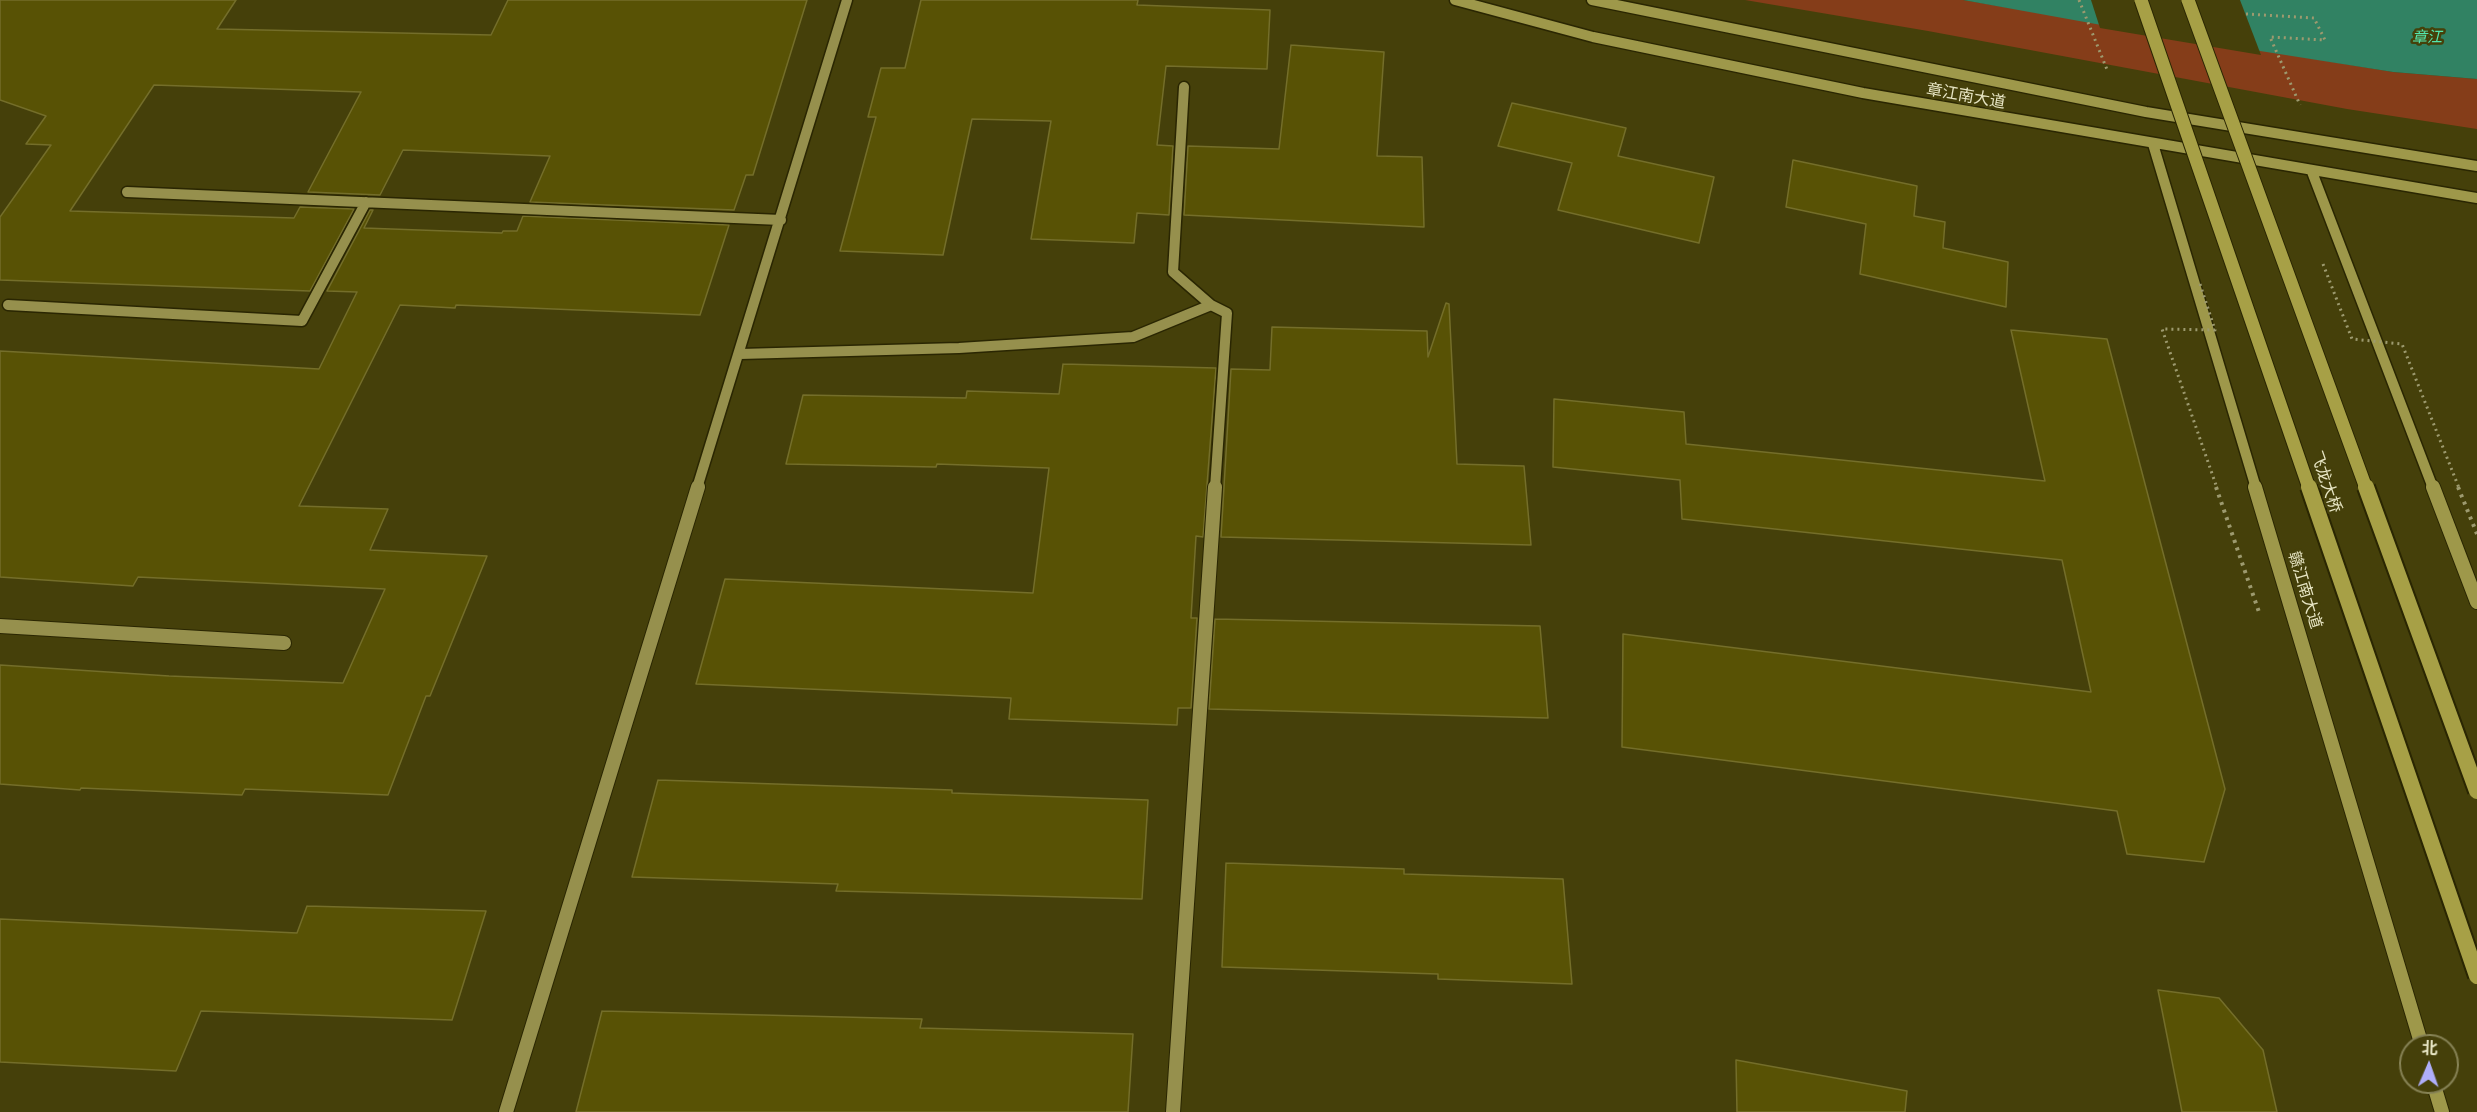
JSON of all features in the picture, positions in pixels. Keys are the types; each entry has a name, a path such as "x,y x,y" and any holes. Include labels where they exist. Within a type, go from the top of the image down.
{"main road":[{"name":"章江南大道","path":"1455,0 1593,37 1851,91 2312,172 2477,198"},
{"name":"章江南大道","path":"1592,0 2146,112 2477,166"},
{"name":"飞龙大桥","path":"2141,0 2477,976"},
{"path":"2188,0 2477,790"},
{"name":"赣江南大道","path":"2153,144 2418,1034"},
{"path":"2312,172 2477,602"},
{"path":"2437,1094 2442,1112"}],"street":[{"path":"506,1112 847,0"},
{"path":"1173,1112 1227,313 1210,305 1173,272 1184,87"},
{"path":"127,192 781,220"},
{"path":"8,305 302,321 366,202"},
{"path":"740,354 959,348 1133,337 1210,305"},
{"path":"0,626 284,643"}],"path":[{"path":"2079,0 2109,73"},
{"path":"2246,14 2314,18 2325,40 2270,37 2304,114"},
{"path":"2323,262 2352,339 2402,344 2477,534"},
{"path":"2197,273 2215,330 2162,328 2260,615"}],"shaded area":[{"path":"1745,0 1963,0 2393,72 2477,79 2477,129 2347,109 1928,31"}],"water":[{"name":"章江","path":"1963,0 2477,0 2477,79 2393,72 2140,32"}],"pier":[{"path":"2091,0 2240,0 2261,55 2100,28"}],"building":[{"path":"0,0 236,0 217,29 491,35 508,0 807,0 753,175 746,175 734,210 530,202 550,156 403,150 380,195 308,192 361,92 154,85 70,211 294,218 300,207 354,209 310,291 0,280 0,217 51,145 26,144 46,116 0,100"},
{"path":"921,0 1138,0 1137,5 1270,10 1267,69 1166,66 1157,145 1173,146 1169,215 1137,213 1134,243 1031,239 1051,121 972,119 943,255 840,251 876,117 868,117 881,68 905,68"},
{"path":"1291,45 1384,52 1377,156 1422,157 1424,227 1184,215 1188,146 1279,149"},
{"path":"1512,103 1626,128 1618,156 1714,177 1699,243 1558,210 1572,163 1498,146"},
{"path":"1793,160 1917,186 1914,216 1945,222 1943,248 2008,262 2006,307 1860,274 1866,224 1786,207"},
{"path":"370,210 373,210 364,228 502,233 503,231 517,231 523,216 729,225 700,315 456,305 455,308 400,305 299,506 388,509 370,550 487,556 430,696 426,696 388,795 245,789 242,795 81,788 80,790 0,784 0,665 169,676 343,683 385,589 138,577 133,586 0,577 0,351 319,369 357,292 327,291"},
{"path":"1446,303 1449,304 1457,464 1524,466 1531,545 1221,537 1231,369 1270,370 1272,327 1427,331 1428,357"},
{"path":"2011,330 2107,339 2225,789 2204,862 2127,854 2117,811 1622,747 1623,634 2091,692 2062,560 1682,519 1680,480 1553,467 1554,399 1684,412 1686,444 2045,481"},
{"path":"1063,364 1216,368 1203,537 1196,536 1191,618 1197,618 1191,708 1178,708 1177,725 1009,719 1011,698 696,684 725,579 1033,593 1049,468 937,464 936,467 786,464 803,395 966,398 967,391 1059,394"},
{"path":"1215,619 1540,626 1548,718 1209,709"},
{"path":"658,780 952,790 952,793 1148,800 1142,899 836,891 838,884 632,877"},
{"path":"1226,863 1404,869 1404,874 1563,879 1572,984 1438,979 1438,974 1222,967"},
{"path":"307,906 486,911 452,1020 201,1011 176,1071 0,1062 0,919 297,933"},
{"path":"2158,990 2219,998 2263,1050 2277,1112 2182,1112"},
{"path":"602,1011 922,1019 920,1028 1133,1034 1128,1112 576,1112"},
{"path":"1736,1060 1907,1091 1905,1112 1737,1112"}]}
